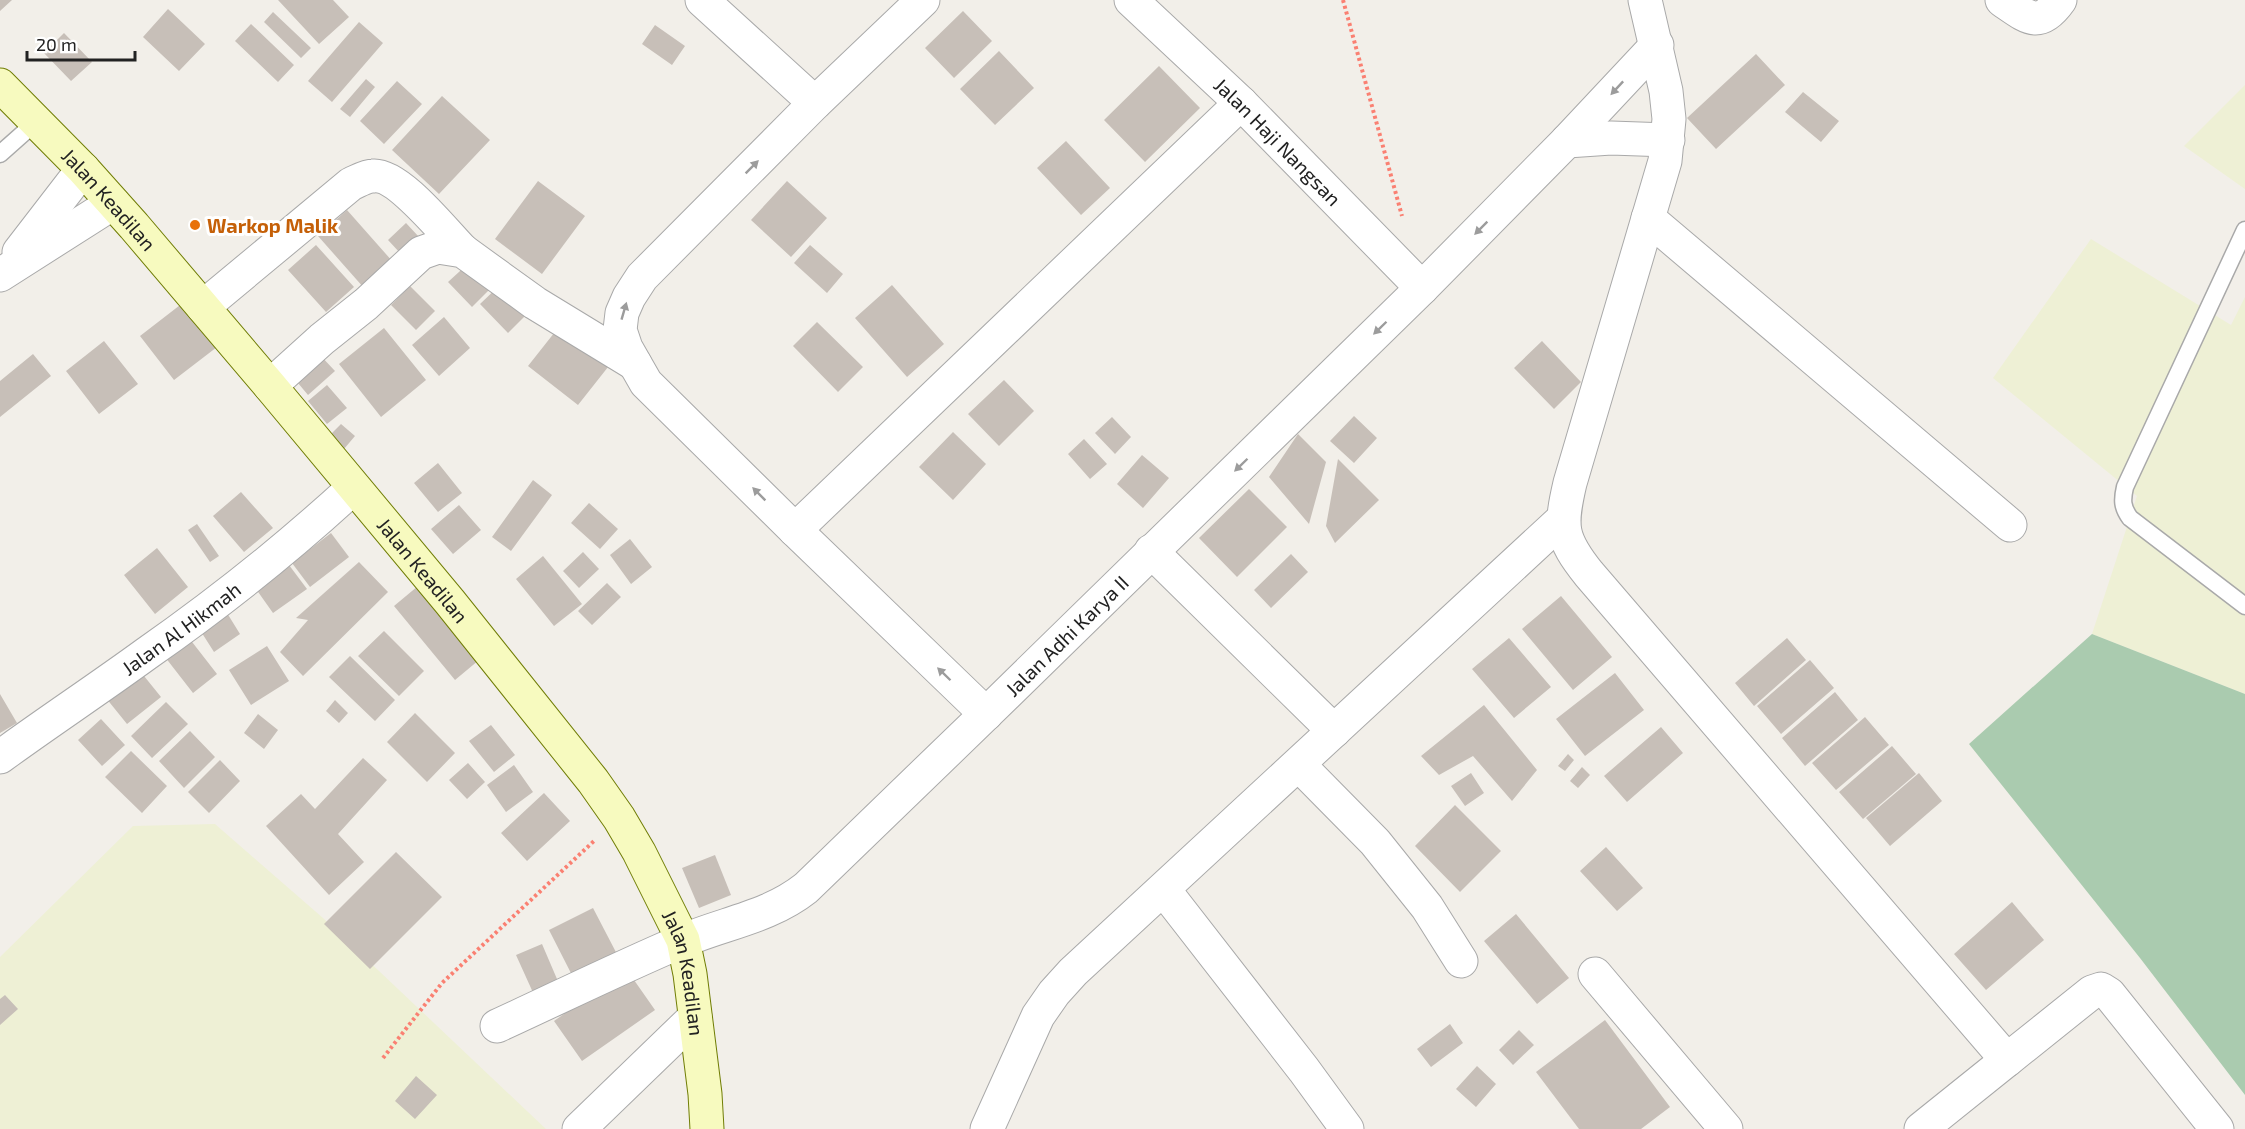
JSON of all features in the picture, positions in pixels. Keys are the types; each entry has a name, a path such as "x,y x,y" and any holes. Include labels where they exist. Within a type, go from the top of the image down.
{"main road":[{"name":"Jalan Keadilan","path":"0,85 113,202 270,386 486,647 593,780 619,818 639,852 682,940 690,974 705,1094 707,1129"}],"street":[{"path":"702,0 815,103"},
{"path":"923,0 815,103 642,277 622,313 620,330 626,348 646,383 986,714"},
{"name":"Jalan Haji Nangsan","path":"1131,0 1241,103 1422,288"},
{"path":"1645,0 1666,91 1669,119 1665,161 1570,483 1563,519 1564,531 1575,558 2007,1060"},
{"path":"2002,0 2030,19 2040,19 2051,12 2060,0"},
{"name":"Jalan Adhi Karya II","path":"497,1026 682,940 763,914 791,900 821,875 1422,288 1568,141 1657,45"},
{"path":"795,530 1241,103"},
{"path":"1568,141 1611,138 1668,140"},
{"path":"2,274 82,169"},
{"path":"203,307 351,184 374,176 387,177 402,187 463,251 535,303 635,364"},
{"path":"2,274 113,202"},
{"path":"1648,218 2010,525"},
{"path":"270,386 421,254 438,247 463,251"},
{"name":"Jalan Al Hikmah","path":"0,757 210,607 298,539 353,488"},
{"path":"987,1129 1038,1016 1073,972 1563,519"},
{"path":"1151,551 1334,731"},
{"path":"1299,765 1375,842 1427,907 1461,961"},
{"path":"1164,890 1283,1042 1347,1129"},
{"path":"1595,974 1726,1129"},
{"path":"1921,1129 2092,992 2101,989 2109,994 2217,1129"},
{"path":"579,1129 695,1017"}],"lane":[{"path":"0,154 36,122"},
{"path":"2245,230 2125,487 2122,500 2123,510 2130,518 2245,606"}],"path":[{"path":"1343,0 1403,219"},
{"path":"383,1058 442,983 619,818"}],"green space":[{"path":"2245,85 2245,189 2184,146"},
{"path":"2091,239 2231,325 2245,297 2245,694 2092,634 2137,496 1993,378"},
{"path":"2092,634 2245,694 2245,1095 2140,958 1969,744"},
{"path":"215,824 323,918 546,1129 0,1129 0,957 133,826"}],"building":[{"path":"0,0 12,0 0,11"},
{"path":"278,0 333,0 349,17 319,44"},
{"path":"168,9 205,44 179,71 143,37"},
{"path":"963,11 992,41 954,78 925,48"},
{"path":"273,12 311,48 301,58 264,22"},
{"path":"359,22 383,43 332,102 308,81"},
{"path":"251,24 294,65 278,82 235,41"},
{"path":"655,25 685,46 672,65 642,44"},
{"path":"64,33 92,62 71,81 44,53"},
{"path":"999,51 1034,88 995,125 960,89"},
{"path":"1756,54 1785,85 1716,149 1687,118"},
{"path":"1159,66 1200,108 1145,162 1104,120"},
{"path":"366,79 375,87 350,117 340,109"},
{"path":"397,81 422,104 384,144 360,121"},
{"path":"1803,92 1839,121 1821,142 1785,112"},
{"path":"442,96 490,140 439,194 392,150"},
{"path":"1066,141 1110,188 1081,215 1037,168"},
{"path":"538,181 585,216 542,274 495,239"},
{"path":"787,181 827,218 791,257 751,220"},
{"path":"347,210 393,262 364,288 318,236"},
{"path":"406,223 419,237 401,254 388,240"},
{"path":"316,245 354,287 326,312 288,270"},
{"path":"810,245 843,274 827,293 794,263"},
{"path":"471,261 494,285 472,307 448,282"},
{"path":"501,284 528,313 508,333 480,304"},
{"path":"892,285 944,344 907,377 855,318"},
{"path":"410,286 435,311 416,330 391,305"},
{"path":"184,302 217,347 174,380 140,336"},
{"path":"444,317 470,348 439,376 412,345"},
{"path":"817,322 863,367 838,392 793,346"},
{"path":"562,323 612,362 578,405 528,366"},
{"path":"384,328 426,380 381,417 339,364"},
{"path":"104,341 138,384 99,414 66,371"},
{"path":"1542,341 1581,382 1554,409 1514,368"},
{"path":"33,354 51,376 0,417 0,381"},
{"path":"319,354 335,371 308,395 293,377"},
{"path":"1004,380 1034,411 999,446 968,414"},
{"path":"327,385 347,408 327,424 308,401"},
{"path":"1354,416 1377,438 1354,463 1330,441"},
{"path":"1112,417 1131,437 1115,454 1095,433"},
{"path":"341,424 355,436 344,449 329,436"},
{"path":"953,432 986,464 953,500 919,467"},
{"path":"1298,434 1326,462 1309,524 1269,477"},
{"path":"1084,439 1107,464 1090,479 1068,454"},
{"path":"1142,455 1169,478 1143,508 1117,484"},
{"path":"1338,459 1379,500 1335,543 1326,526"},
{"path":"438,463 462,493 438,512 414,483"},
{"path":"533,480 552,495 511,551 492,537"},
{"path":"1249,489 1287,527 1237,577 1199,538"},
{"path":"241,492 273,528 244,552 213,516"},
{"path":"589,503 618,529 600,549 571,523"},
{"path":"459,505 481,530 453,554 431,529"},
{"path":"197,524 219,556 210,562 188,530"},
{"path":"331,533 349,557 310,587 292,563"},
{"path":"630,539 652,567 631,584 610,555"},
{"path":"157,548 188,587 155,614 124,575"},
{"path":"583,552 599,569 579,588 563,571"},
{"path":"1291,554 1308,572 1271,608 1254,590"},
{"path":"543,556 582,604 554,626 516,579"},
{"path":"359,562 388,592 303,676 280,652 308,620 296,618"},
{"path":"289,565 307,589 273,613 256,589"},
{"path":"607,583 621,597 592,625 578,611"},
{"path":"418,586 479,660 455,680 394,606"},
{"path":"1561,596 1612,657 1573,690 1522,629"},
{"path":"227,613 240,634 214,652 200,630"},
{"path":"384,631 424,671 399,696 358,656"},
{"path":"189,638 217,674 193,693 165,657"},
{"path":"1509,638 1551,687 1514,718 1472,669"},
{"path":"1787,638 1806,660 1754,706 1735,683"},
{"path":"267,646 289,681 251,705 229,670"},
{"path":"350,656 395,700 375,721 329,677"},
{"path":"1810,660 1834,688 1781,734 1757,706"},
{"path":"140,671 161,697 127,724 106,698"},
{"path":"1615,673 1644,710 1585,756 1556,719"},
{"path":"1835,692 1858,720 1805,766 1782,738"},
{"path":"0,694 17,723 0,733"},
{"path":"335,700 348,713 339,723 326,711"},
{"path":"166,702 188,724 152,758 131,736"},
{"path":"1484,705 1537,770 1512,801 1473,756 1439,775 1421,756"},
{"path":"415,713 455,753 427,782 387,742"},
{"path":"258,714 278,730 264,749 244,733"},
{"path":"1865,717 1889,745 1836,790 1812,763"},
{"path":"101,719 125,745 102,766 78,740"},
{"path":"491,725 515,755 494,772 469,741"},
{"path":"1661,727 1683,753 1627,802 1604,776"},
{"path":"190,731 215,757 184,788 159,761"},
{"path":"1892,746 1916,774 1863,819 1839,792"},
{"path":"131,751 167,786 142,813 105,777"},
{"path":"1568,754 1574,760 1565,771 1558,766"},
{"path":"363,758 387,780 338,834 364,862 329,895 266,826 301,794 315,809"},
{"path":"220,760 240,781 209,813 188,792"},
{"path":"468,763 485,782 467,799 449,780"},
{"path":"514,765 533,792 506,812 487,785"},
{"path":"1582,767 1590,775 1578,788 1570,781"},
{"path":"1471,773 1484,793 1465,806 1451,786"},
{"path":"1919,773 1942,801 1890,846 1866,818"},
{"path":"544,793 570,821 527,861 501,833"},
{"path":"1455,805 1501,851 1460,892 1415,846"},
{"path":"1606,847 1643,888 1617,911 1580,871"},
{"path":"396,852 442,897 370,969 324,924"},
{"path":"715,855 731,895 699,908 682,868"},
{"path":"2012,902 2044,940 1986,990 1954,954"},
{"path":"593,908 619,958 575,981 549,930"},
{"path":"1516,914 1569,978 1537,1004 1484,941"},
{"path":"542,944 560,986 535,997 516,955"},
{"path":"627,970 655,1010 582,1061 554,1021"},
{"path":"5,995 18,1009 0,1025 0,999"},
{"path":"1605,1020 1670,1107 1641,1129 1579,1129 1536,1072"},
{"path":"1450,1024 1463,1043 1431,1067 1417,1049"},
{"path":"1519,1030 1534,1045 1513,1065 1499,1050"},
{"path":"1477,1066 1496,1084 1476,1107 1456,1089"},
{"path":"416,1076 437,1095 415,1119 395,1101"}],"place":[{"name":"Warkop Malik","path":"195,225"}]}
